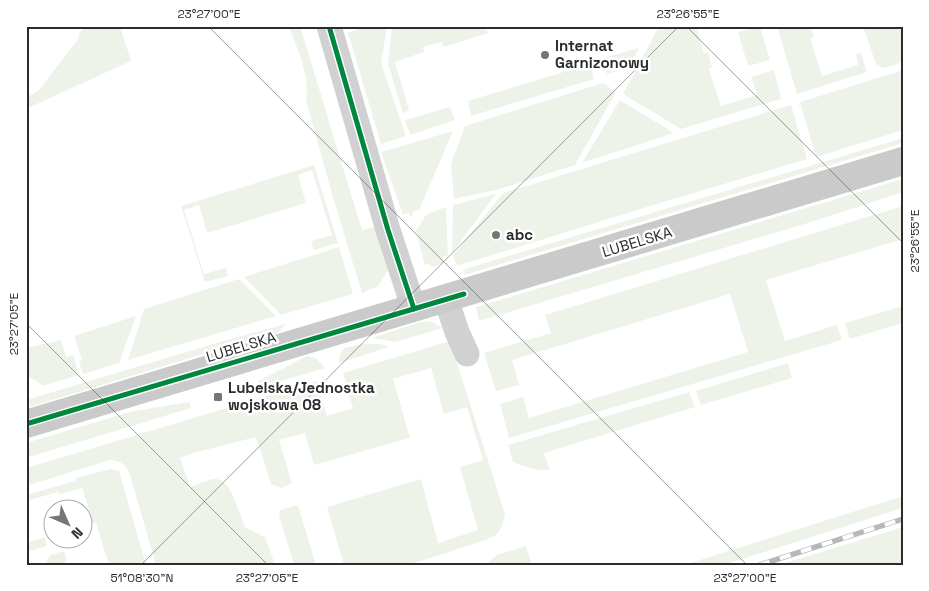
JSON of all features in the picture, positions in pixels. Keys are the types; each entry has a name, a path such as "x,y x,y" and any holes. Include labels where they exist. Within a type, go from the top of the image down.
{"main road":[{"name":"LUBELSKA","path":"26,424 903,161"}],"street":[{"path":"329,26 388,230 414,309"},
{"path":"446,299 467,354"}],"shaded area":[{"path":"87,26 120,26 131,61 26,109 26,98 39,90 79,38 79,33"},
{"path":"282,26 300,26 362,230 378,226 390,267 378,286 362,293 306,100 305,72 289,28"},
{"path":"367,26 387,26 381,63 406,136 381,144 348,33"},
{"path":"392,26 486,26 488,33 444,47 442,42 423,47 424,52 395,62 409,110 403,113 388,64"},
{"path":"659,26 696,26 704,53 708,52 712,67 709,69 721,106 757,95 751,77 774,70 781,99 681,129 623,94"},
{"path":"760,26 770,60 748,66 738,32"},
{"path":"777,26 811,26 814,37 810,38 822,76 858,65 856,54 861,53 867,72 797,94"},
{"path":"863,26 903,26 903,62 884,68 876,64"},
{"path":"639,48 628,68 607,74 603,58"},
{"path":"590,64 594,79 471,116 468,101"},
{"path":"903,70 903,130 816,157 800,102"},
{"path":"603,83 616,92 575,165 500,189 454,199 451,164 465,126"},
{"path":"620,100 674,133 582,163"},
{"path":"791,105 807,159 457,266 453,256 503,193"},
{"path":"450,107 455,120 410,135 405,120"},
{"path":"453,131 419,210 414,211 411,218 408,213 403,215 381,152"},
{"path":"903,138 903,143 464,275 463,271 468,268"},
{"path":"314,165 338,243 314,250 311,241 332,235 312,170 298,175 306,203 207,233 199,205 184,210 204,274 226,268 228,276 205,282 181,206"},
{"path":"903,179 903,192 808,223 479,321 476,307"},
{"path":"496,194 452,253 453,205"},
{"path":"903,206 903,239 766,280 785,341 837,325 842,340 509,438 500,404 523,397 529,418 748,352 730,294 512,360 519,385 496,391 484,353 551,333 545,315"},
{"path":"446,207 448,255 443,257 443,263 432,267 429,264 425,265 416,231 426,215"},
{"path":"339,247 353,294 281,315 244,277"},
{"path":"239,279 276,316 128,360 144,309"},
{"path":"903,306 903,323 850,339 845,323"},
{"path":"136,316 119,363 83,374 79,361 82,360 74,336"},
{"path":"430,321 443,328 395,342 372,338 421,322"},
{"path":"286,324 276,334 213,351 26,408 26,400"},
{"path":"61,340 66,357 73,355 79,375 42,386 37,381 26,376 26,348"},
{"path":"450,341 505,514 498,533 483,541 408,565 344,565 327,507 421,479 438,543 478,530 460,467 483,460 467,407 444,414 431,368 393,379 410,438 314,465 305,433 279,440 292,483 281,488 271,484 256,437 180,458 190,487 216,479 226,485 231,491 245,527 265,537 275,565 156,565 130,475 125,466 117,461 110,460 26,486 26,468 317,381 327,416 353,408 343,373"},
{"path":"362,344 380,344 389,347 339,363 340,354 344,348"},
{"path":"307,356 316,358 325,368 260,387 258,381"},
{"path":"788,363 792,378 701,405 696,391"},
{"path":"689,392 695,407 544,453 550,470 536,469 513,462 508,445"},
{"path":"189,402 191,408 26,458 26,443 129,412"},
{"path":"111,469 119,471 146,565 109,565 96,523 93,523 92,520 92,498 85,498 82,488 60,494 58,492 26,501 26,495 75,481 76,478"},
{"path":"903,496 903,508 723,565 684,565"},
{"path":"298,505 316,565 294,565 279,516 280,510"},
{"path":"903,527 903,565 778,565"},
{"path":"42,538 42,547 26,552 26,543"},
{"path":"526,546 532,565 485,565 497,555"},
{"path":"64,551 67,561 65,562 66,565 47,565 46,563 50,555"}],"railway":[{"path":"759,565 903,519"}],"cycle path":[{"path":"329,26 388,230 414,309"},
{"path":"26,424 464,294"}],"place":[{"name":"Internat Garnizonowy","path":"545,55"},
{"name":"abc","path":"496,235"},
{"name":"Lubelska/Jednostka wojskowa 08","path":"218,397"}]}
